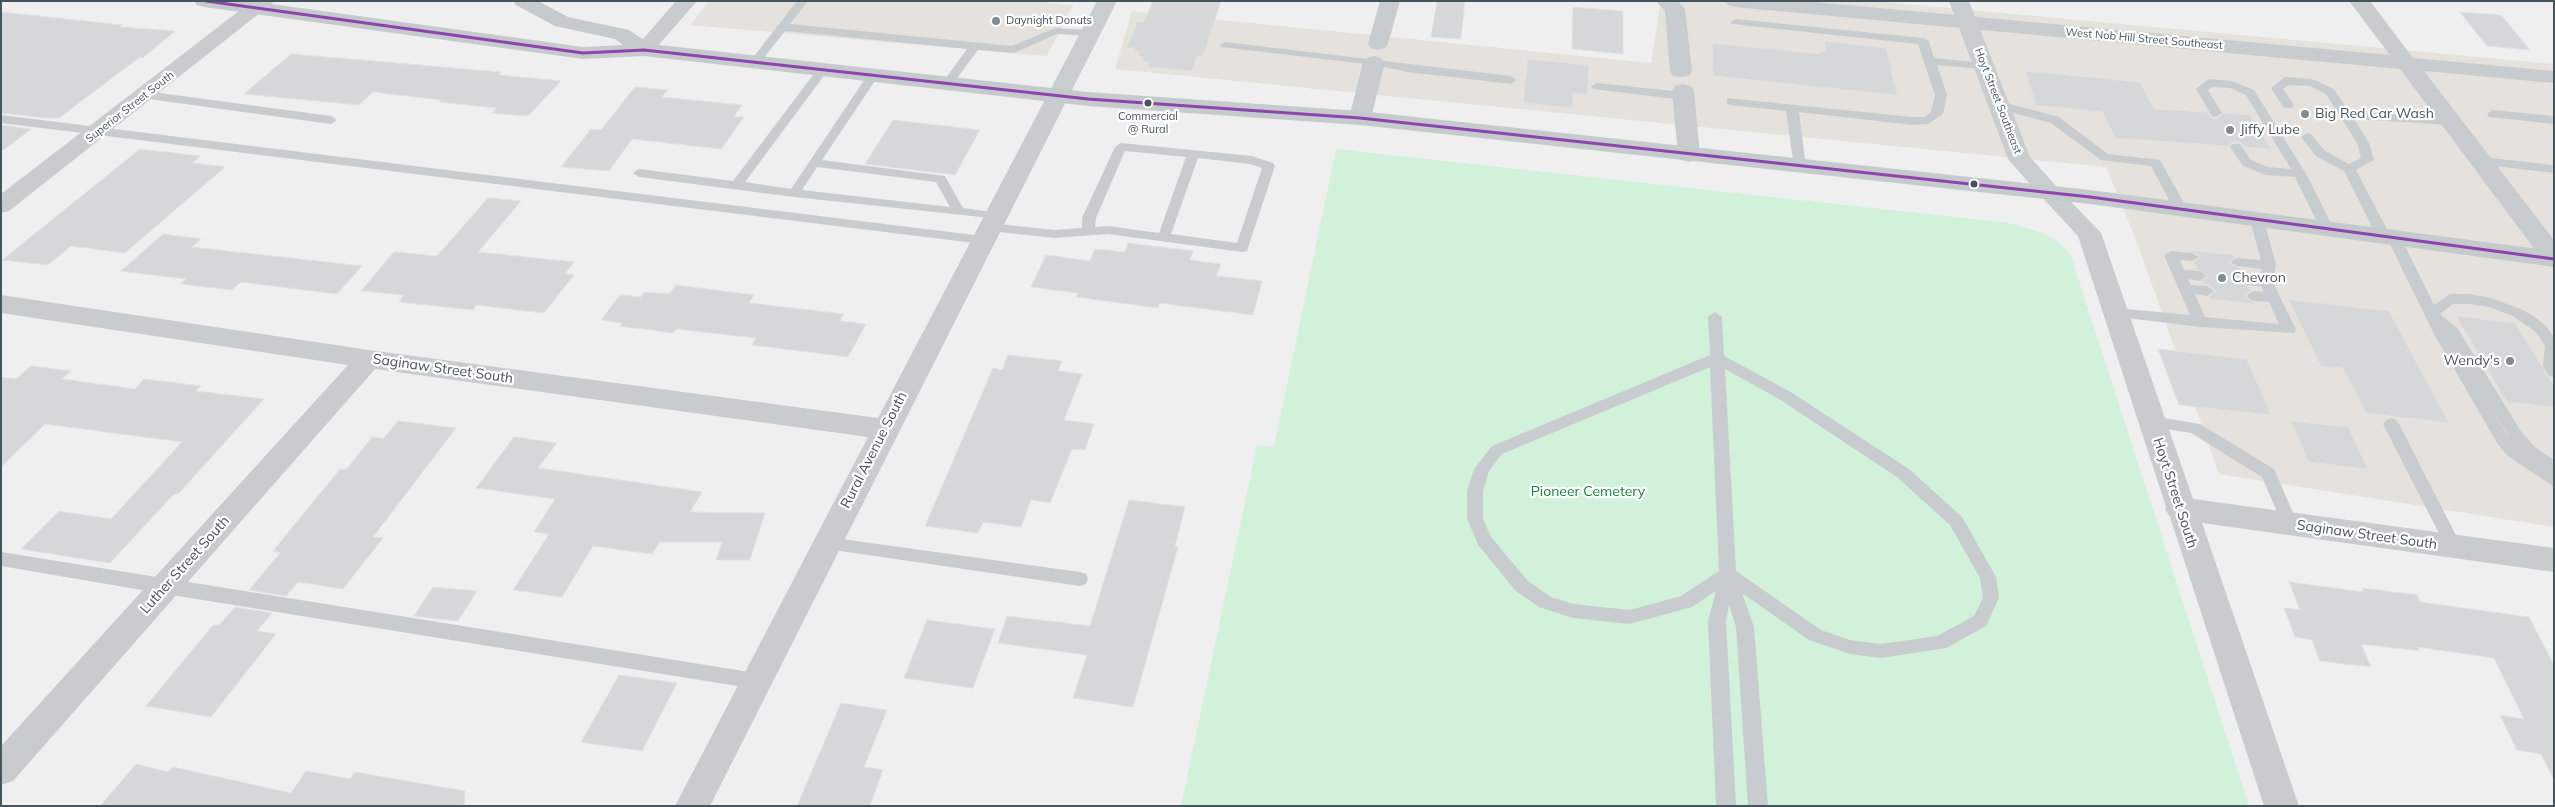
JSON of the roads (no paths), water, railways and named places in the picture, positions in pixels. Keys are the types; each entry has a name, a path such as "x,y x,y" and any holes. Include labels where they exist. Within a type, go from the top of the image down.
{"main road":[{"path":"204,1 262,4 583,53 644,50 1058,96 1360,118 2050,193 2554,258"},
{"path":"523,1 562,22 622,34 644,50"}],"street":[{"path":"644,50 687,1"},
{"path":"1058,96 1107,1"},
{"path":"1360,118 1390,1"},
{"path":"1666,1 1675,9 1689,155"},
{"name":"West Nob Hill Street Southeast","path":"1735,1 2554,77"},
{"name":"Hoyt Street Southeast","path":"1959,1 2019,159 2050,193"},
{"path":"2359,1 2554,258"},
{"name":"Superior Street South","path":"1,206 262,4"},
{"name":"Rural Avenue South","path":"692,806 1058,96"},
{"name":"Hoyt Street South","path":"2050,193 2089,234 2180,509 2282,806"},
{"name":"Saginaw Street South","path":"1,304 369,359 885,429"},
{"name":"Luther Street South","path":"1,770 369,359"},
{"name":"Saginaw Street South","path":"2180,509 2554,560"}],"lane":[{"path":"755,62 803,1"},
{"path":"1731,102 1912,121 1928,120 1937,114 1941,95 1923,41 1736,22"},
{"path":"782,27 1014,50 1055,32 1089,33"},
{"path":"1226,45 1376,53 1408,69 1510,80"},
{"path":"948,83 974,46"},
{"path":"1930,61 1984,66"},
{"path":"736,185 822,69"},
{"path":"794,193 872,75"},
{"path":"2288,105 2277,88 2285,81 2312,83 2330,92 2363,143 2368,160 2349,169"},
{"path":"2216,113 2202,89 2209,83 2232,85 2250,93 2300,174 2328,229"},
{"path":"1597,87 1682,86"},
{"path":"145,94 331,120"},
{"path":"1999,105 2055,120 2105,157 2156,163 2181,210"},
{"path":"1792,108 1800,167"},
{"path":"2493,114 2554,120"},
{"path":"2345,115 2450,121"},
{"path":"1,119 989,228 1055,234 1108,230 1164,236 1242,248 1269,166 1252,160 1121,147 1089,218 1088,231"},
{"path":"2307,137 2321,154 2349,169 2502,439 2519,457 2554,481"},
{"path":"2236,147 2247,163 2266,171 2300,174"},
{"path":"1164,236 1194,153"},
{"path":"2482,161 2554,169"},
{"path":"813,163 941,179 960,212"},
{"path":"639,173 960,212 989,228"},
{"path":"2116,314 2289,330 2266,282 2269,265 2257,220"},
{"path":"2192,257 2171,255 2200,322"},
{"path":"2237,262 2269,265"},
{"path":"2179,274 2200,276"},
{"path":"2245,280 2266,282"},
{"path":"2186,289 2207,292"},
{"path":"2252,296 2274,298"},
{"path":"2431,314 2450,299 2469,299 2518,313 2548,330 2553,347 2550,366 2554,372"},
{"path":"2431,314 2453,332 2517,437 2531,452 2554,468"},
{"path":"1715,318 1728,574 1745,627 1758,806"},
{"path":"1717,358 1784,395 1903,473 1956,521 1988,577 1991,598 1980,621 1940,643 1881,651 1850,647 1815,635 1728,574"},
{"path":"1717,358 1497,450 1482,470 1476,491 1474,519 1485,541 1522,586 1545,602 1573,611 1630,617 1686,602 1728,574"},
{"path":"2152,422 2196,428 2268,473 2290,524"},
{"path":"2392,424 2454,546"},
{"path":"827,543 1080,579"},
{"path":"1,559 165,588 756,681"},
{"path":"1726,806 1717,621 1728,574"}],"place":[{"name":"Daynight Donuts","path":"996,21"},
{"name":"Commercial @ Rural","path":"1148,103"},
{"name":"Big Red Car Wash","path":"2305,114"},
{"name":"Jiffy Lube","path":"2230,130"},
{"name":"Chevron","path":"2222,278"},
{"name":"Wendy's","path":"2510,361"}],"park label":[{"name":"Pioneer Cemetery","path":"1588,492"}]}
